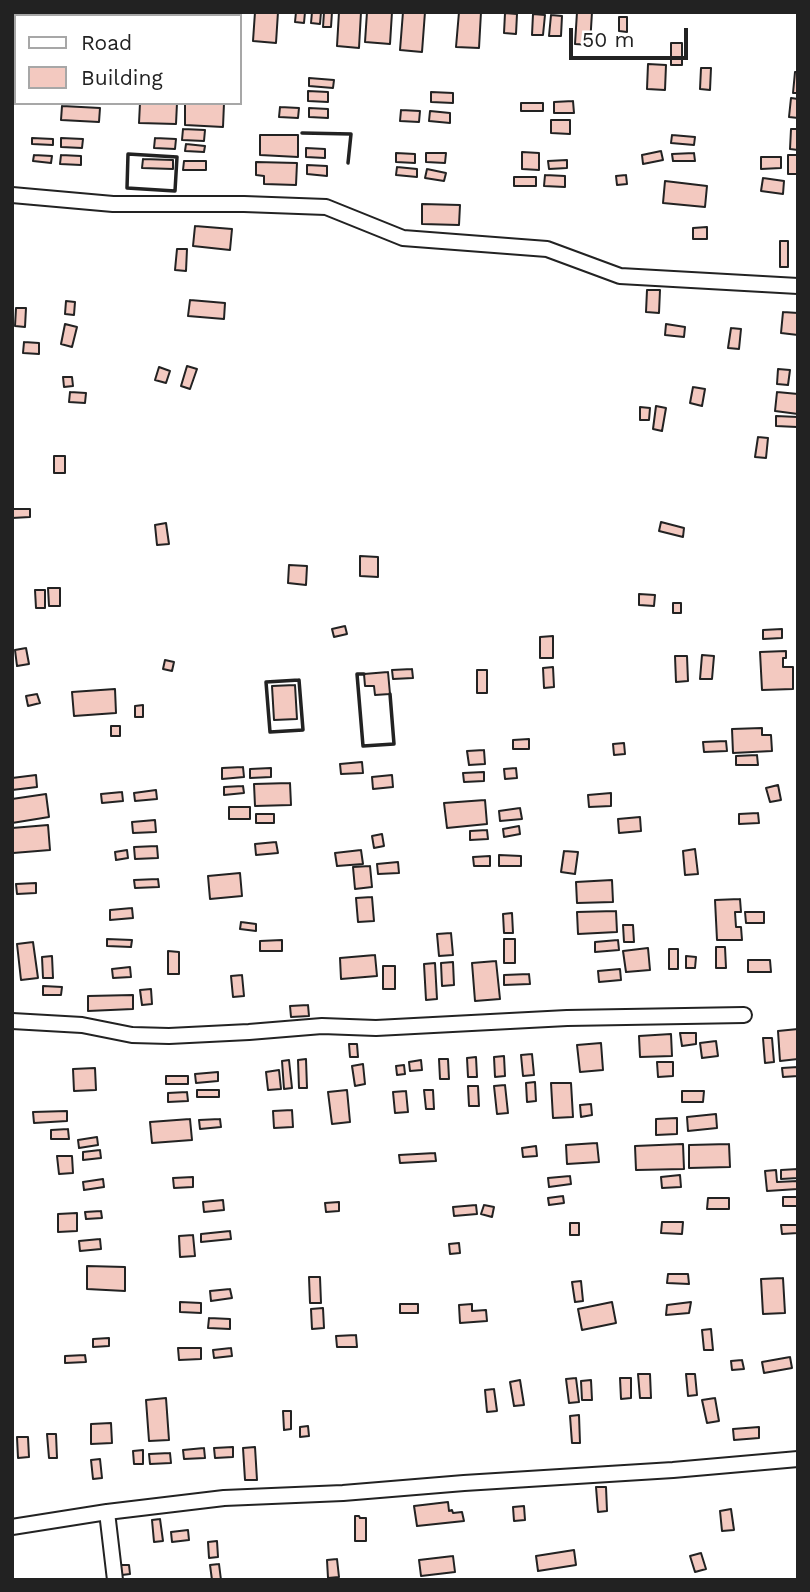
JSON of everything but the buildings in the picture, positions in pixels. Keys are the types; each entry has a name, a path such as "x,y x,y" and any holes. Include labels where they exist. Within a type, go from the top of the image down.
{"street":[{"path":"12,195 113,204 326,207 403,238 547,249 620,276 798,286"},
{"path":"12,1021 82,1025 132,1035 169,1036 322,1026 376,1027 567,1018 744,1015"},
{"path":"12,1527 225,1498 343,1493 798,1459"},
{"path":"107,1512 115,1580"}],"wall":[{"path":"302,133 351,134 348,163"},
{"path":"128,154 177,157 175,191 127,188 128,154"},
{"path":"364,674 357,674 363,746 394,744 390,694"},
{"path":"299,680 303,730 270,732 266,682 299,680"}]}
